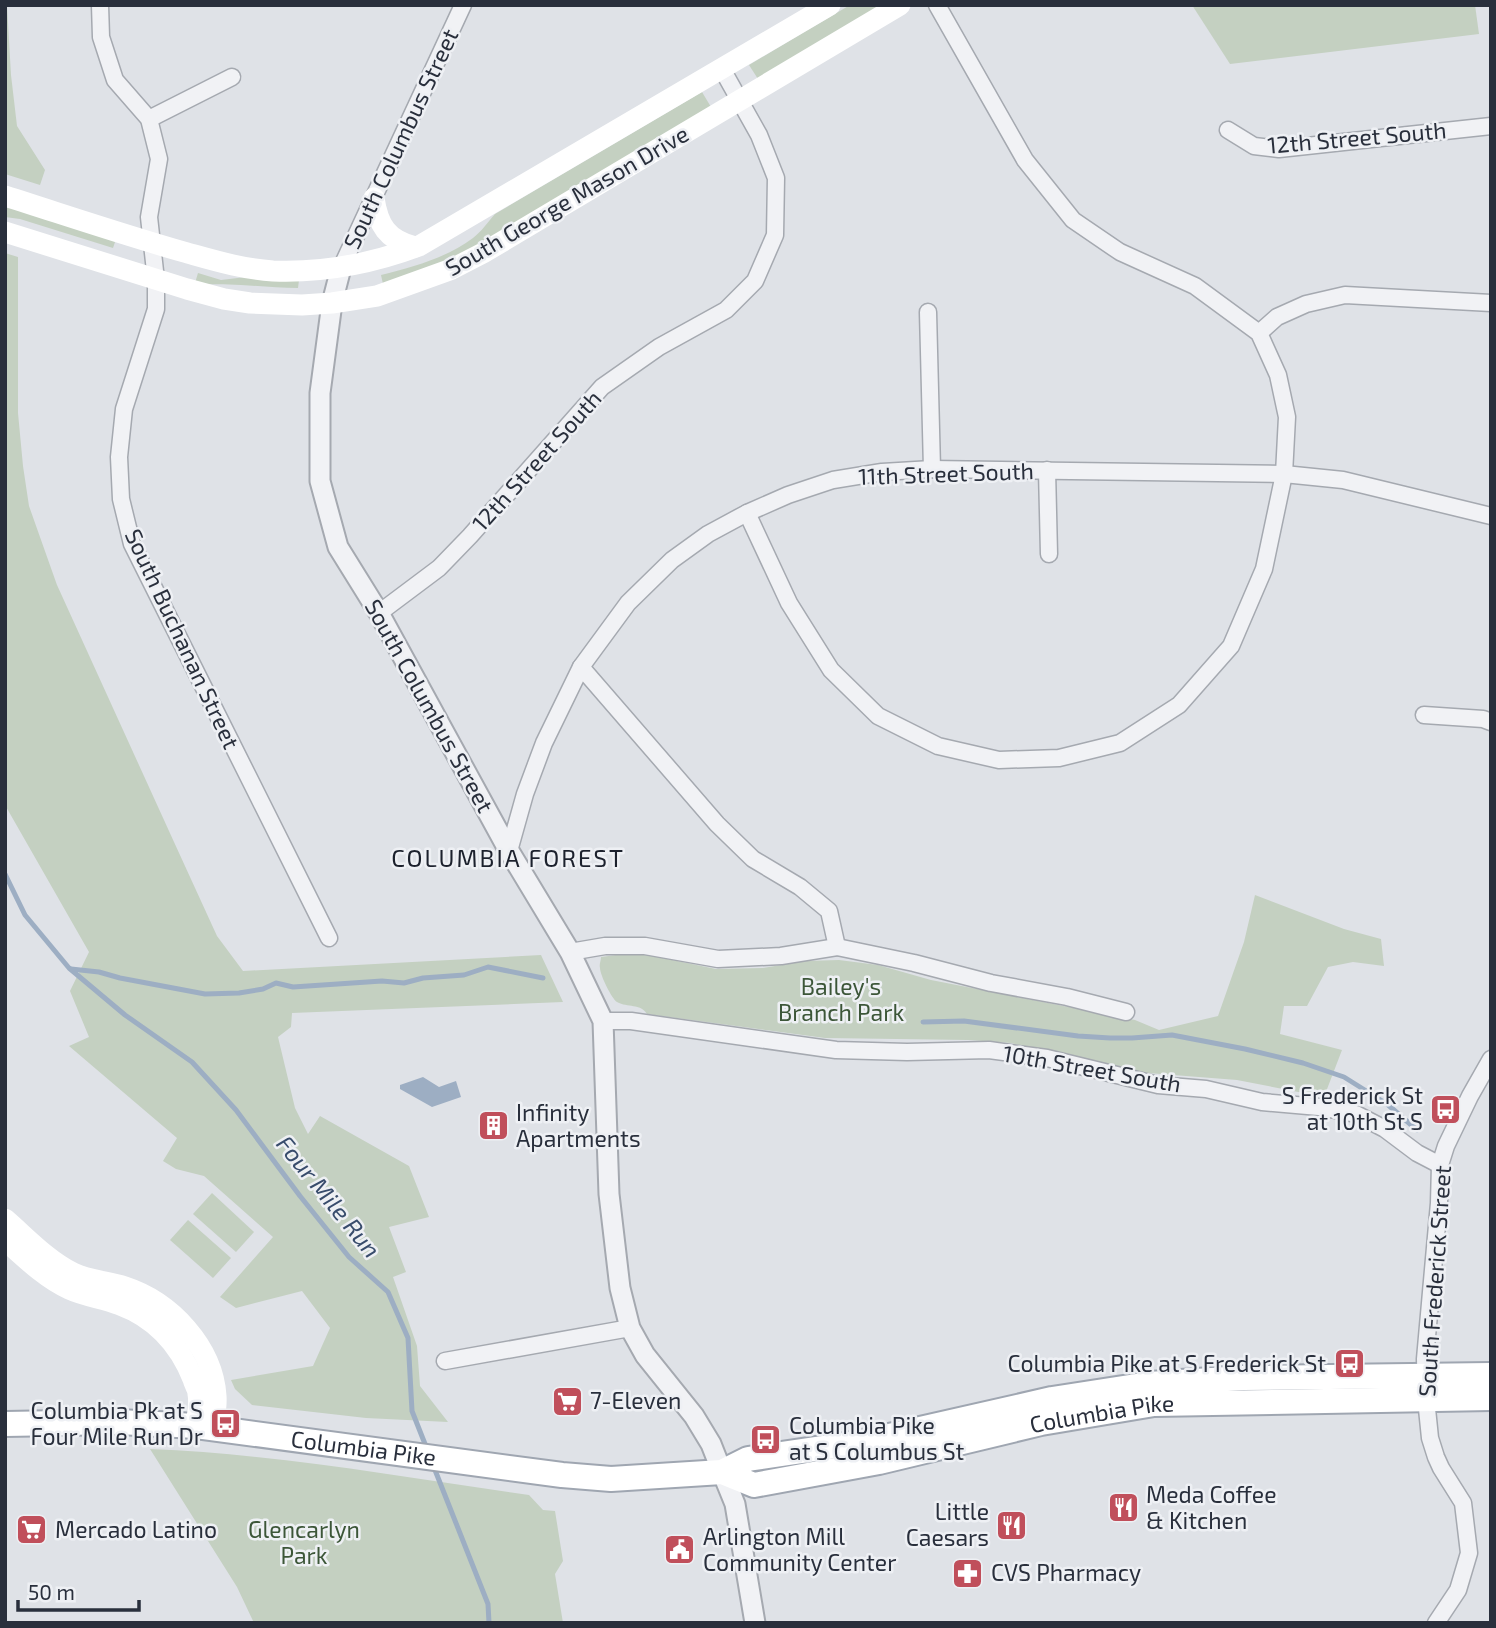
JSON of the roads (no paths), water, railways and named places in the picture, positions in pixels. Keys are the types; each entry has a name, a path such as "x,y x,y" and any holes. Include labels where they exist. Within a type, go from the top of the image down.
{"main road":[{"name":"South George Mason Drive","path":"5,196 152,243 232,265 270,271 308,271 376,261 415,247 830,5"},
{"name":"South George Mason Drive","path":"5,232 224,299 302,305 377,296 452,269 483,253 900,5"},
{"path":"374,198 377,218 388,233 400,244 415,247"},
{"path":"5,1219 62,1267 97,1281 125,1287 151,1299 190,1332 206,1356 216,1398 205,1427"},
{"path":"5,1241 69,1290 130,1309 157,1326 174,1344 187,1365 198,1394 205,1427"},
{"name":"Columbia Pike","path":"5,1424 119,1422 205,1427 562,1475 611,1479 722,1472 754,1485 879,1462 1041,1423 1154,1404 1426,1387 1491,1375"},
{"name":"Columbia Pike","path":"1426,1387 1491,1398"}],"street":[{"name":"South Buchanan Street","path":"100,5 101,37 115,80 149,119 159,159 149,217 156,280 156,309 124,409 118,457 121,499 132,544 329,938"},
{"name":"South Columbus Street","path":"463,5 341,268 332,303 320,393 320,481 338,547 379,613 509,851 570,952 603,1021 609,1194 620,1288 630,1328 645,1355 694,1416 722,1472 735,1504 755,1623"},
{"path":"747,513 789,603 831,670 878,716 939,746 999,760 1059,758 1120,743 1179,705 1231,646 1264,569 1284,474 1287,417 1278,375 1259,333 1195,286 1120,252 1073,220 1025,160 937,5"},
{"name":"12th Street South","path":"379,613 439,568 602,387 659,347 726,310 755,281 775,236 776,178 759,135 722,69"},
{"path":"149,119 232,77"},
{"name":"12th Street South","path":"1228,130 1254,146 1279,149 1491,126"},
{"path":"1259,333 1277,317 1306,304 1345,295 1491,303"},
{"path":"928,312 932,469"},
{"name":"11th Street South","path":"509,851 524,794 544,743 582,667 628,603 672,560 708,534 788,495 833,480 882,472 932,469 1284,474 1343,480 1491,516"},
{"path":"1047,470 1049,554"},
{"path":"582,667 717,824 753,859 800,887 829,911 837,947"},
{"path":"1424,715 1483,719 1491,722"},
{"path":"570,952 604,946 645,946 718,959 781,956 837,947 914,962 991,983 1067,997 1126,1012"},
{"name":"10th Street South","path":"603,1021 631,1021 836,1050 989,1050 1047,1058 1158,1085 1206,1089 1262,1102 1319,1107 1356,1114 1385,1129 1417,1153 1440,1165"},
{"name":"South Frederick Street","path":"1436,1623 1458,1590 1469,1553 1464,1503 1441,1468 1430,1438 1426,1387 1425,1359 1440,1165 1470,1096 1491,1059"},
{"path":"444,1361 630,1328"}],"water":[{"path":"423,1077 439,1087 456,1081 461,1097 432,1107 400,1089 400,1085"}],"waterway":[{"name":"Four Mile Run","path":"5,874 25,915 69,968 125,1015 192,1062 236,1110 349,1257 388,1292 408,1338 412,1411 427,1449"},
{"path":"71,969 99,972 205,994 239,993 263,989 276,983 293,987 382,981 404,983 423,978 464,975 488,967 543,978"},
{"path":"923,1022 964,1021 1110,1038 1172,1035 1245,1049 1303,1063 1344,1077 1387,1104 1417,1130"},
{"name":"Four Mile Run","path":"433,1465 488,1604 489,1623"}],"place":[{"name":"S Frederick St at 10th St S","path":"1446,1109"},
{"name":"Infinity Apartments","path":"493,1126"},
{"name":"Columbia Pike at S Frederick St","path":"1349,1364"},
{"name":"7-Eleven","path":"567,1401"},
{"name":"Columbia Pk at S Four Mile Run Dr","path":"226,1424"},
{"name":"Columbia Pike at S Columbus St","path":"766,1439"},
{"name":"Meda Coffee & Kitchen","path":"1123,1508"},
{"name":"Little Caesars","path":"1012,1525"},
{"name":"Mercado Latino","path":"32,1530"},
{"name":"Arlington Mill Community Center","path":"680,1550"},
{"name":"CVS Pharmacy","path":"968,1573"}],"district":[{"name":"COLUMBIA FOREST","path":"508,859"}],"park label":[{"name":"Bailey's Branch Park","path":"841,1000"},
{"name":"Glencarlyn Park","path":"304,1543"}]}
